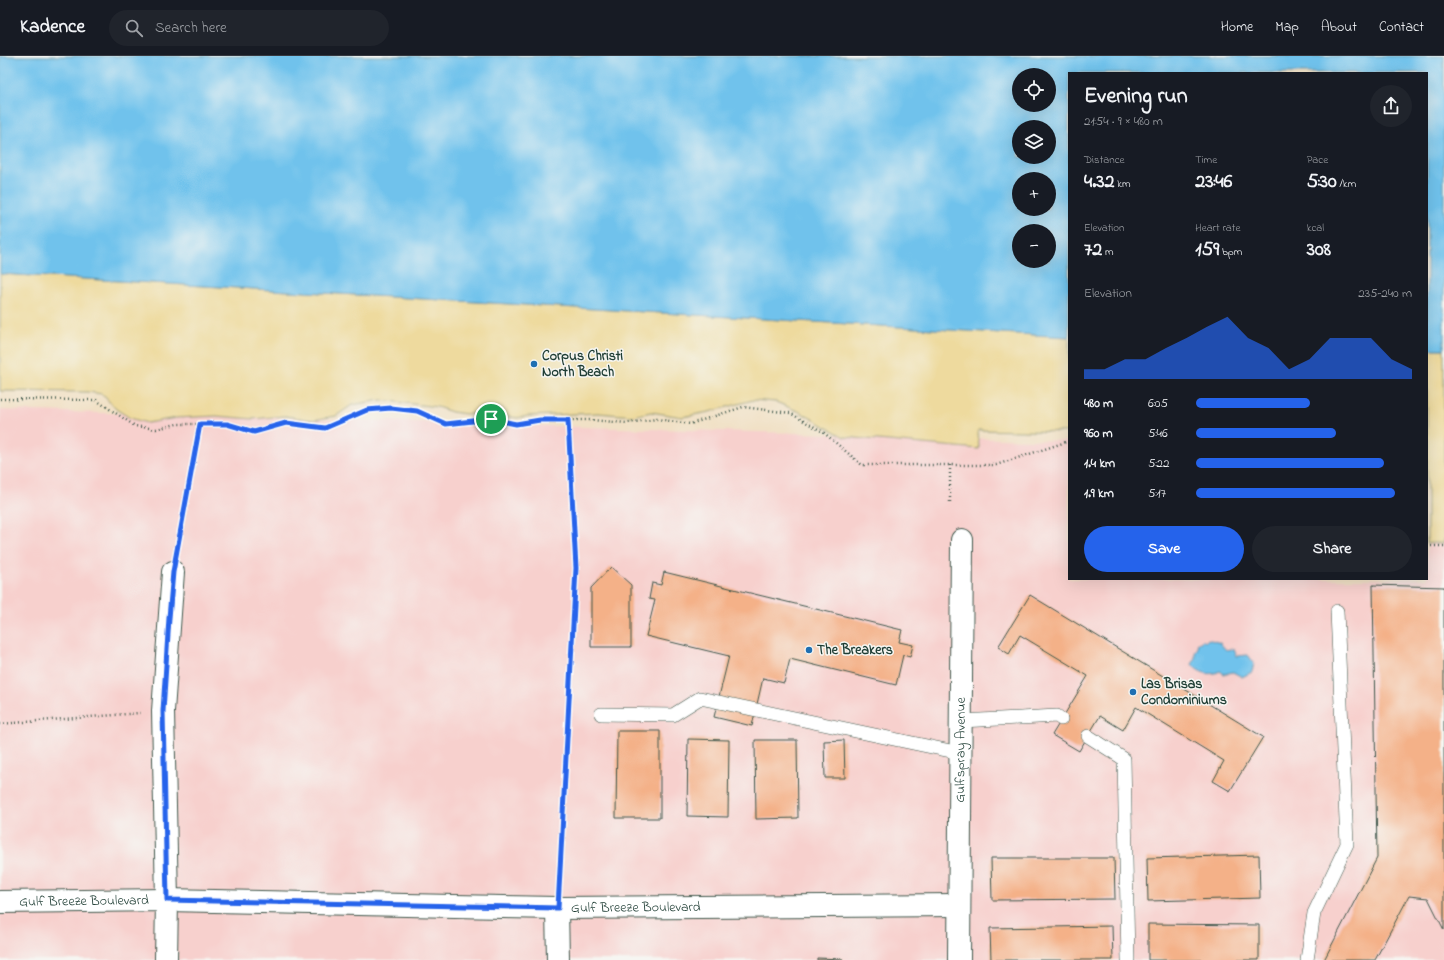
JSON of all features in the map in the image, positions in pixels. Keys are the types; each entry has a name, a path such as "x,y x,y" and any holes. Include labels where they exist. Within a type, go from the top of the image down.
{"street":[{"name":"Gulfspray Avenue","path":"959,960 962,540"},
{"path":"166,960 167,900 163,711 173,572"},
{"name":"Gulf Breeze Boulevard","path":"0,902 167,900 558,908 959,905"},
{"path":"558,908 558,960"}],"lane":[{"path":"1307,960 1314,913 1347,844 1337,611"},
{"path":"601,714 673,715 700,698 960,753"},
{"path":"961,721 1057,716 1062,719"},
{"path":"1088,736 1124,759 1128,960"}],"path":[{"path":"0,399 96,400 135,426 156,429 177,424 227,424 254,432 286,423 325,428 367,410 391,408 417,411 446,424 491,419 516,424 540,420 591,420 627,423 657,419 690,424 743,407 790,414 823,432 862,465 996,465 1068,442"},
{"path":"558,908 576,568 568,420"},
{"path":"173,572 200,424"},
{"path":"950,465 950,504"},
{"path":"1428,546 1444,546"},
{"path":"0,724 163,711"}],"shaded area":[{"path":"0,410 1068,441 1068,580 1428,580 1428,452 1444,453 1444,960 0,960"}],"sand":[{"name":"Corpus Christi North Beach","path":"0,274 1068,337 1068,432 978,430 979,449 844,437 800,412 776,402 753,400 709,412 682,417 651,412 633,416 598,413 529,416 517,418 484,412 466,414 452,412 437,407 381,400 352,405 336,416 313,420 285,416 253,419 216,416 176,418 147,423 130,418 116,409 102,394 88,392 0,391"},
{"path":"1428,349 1444,349 1444,543 1428,543"}],"water":[{"path":"0,56 1444,56 1444,349 1428,349 1428,72 1068,72 1068,337 0,274"},
{"path":"1208,639 1220,643 1226,650 1234,650 1237,656 1248,655 1254,663 1252,672 1242,677 1233,672 1224,674 1220,671 1208,674 1194,667 1192,664 1195,660 1195,653 1198,647 1197,644 1203,640 1205,642"}],"building":[{"path":"611,567 631,585 631,647 591,647 591,588"},
{"name":"The Breakers","path":"664,572 902,630 899,642 913,645 910,657 903,655 896,685 790,659 784,683 763,678 752,726 714,717 729,656 646,636 655,600 649,599 652,583 661,585"},
{"path":"1373,585 1444,587 1444,930 1428,898 1409,896 1375,960 1324,960 1377,858"},
{"name":"Las Brisas Condominiums","path":"1030,595 1263,737 1230,791 1213,781 1224,761 1136,707 1123,730 1100,716 1079,751 1052,735 1088,676 1020,635 1009,654 998,647"},
{"path":"617,731 660,731 660,818 616,818"},
{"path":"688,739 729,740 728,817 687,816"},
{"path":"755,740 797,740 798,818 756,819"},
{"path":"844,740 845,778 825,778 824,741"},
{"path":"1259,855 1260,898 1148,901 1147,858"},
{"path":"991,858 1114,858 1115,899 992,900"},
{"path":"1148,924 1259,925 1259,960 1148,960"},
{"path":"1112,926 1113,960 991,960 990,928"},
{"path":"817,958 843,959 843,960 817,960"}],"place":[{"name":"Corpus Christi North Beach","path":"534,364"},
{"name":"The Breakers","path":"809,650"},
{"name":"Las Brisas Condominiums","path":"1133,692"}],"route":[{"path":"391,408 417,411 446,424 466,423 491,419 516,424 540,420 568,420 576,568 558,908 167,900 163,711 169,618 173,572 200,424 227,424 254,432 286,423 325,428 367,410 391,408"}]}
